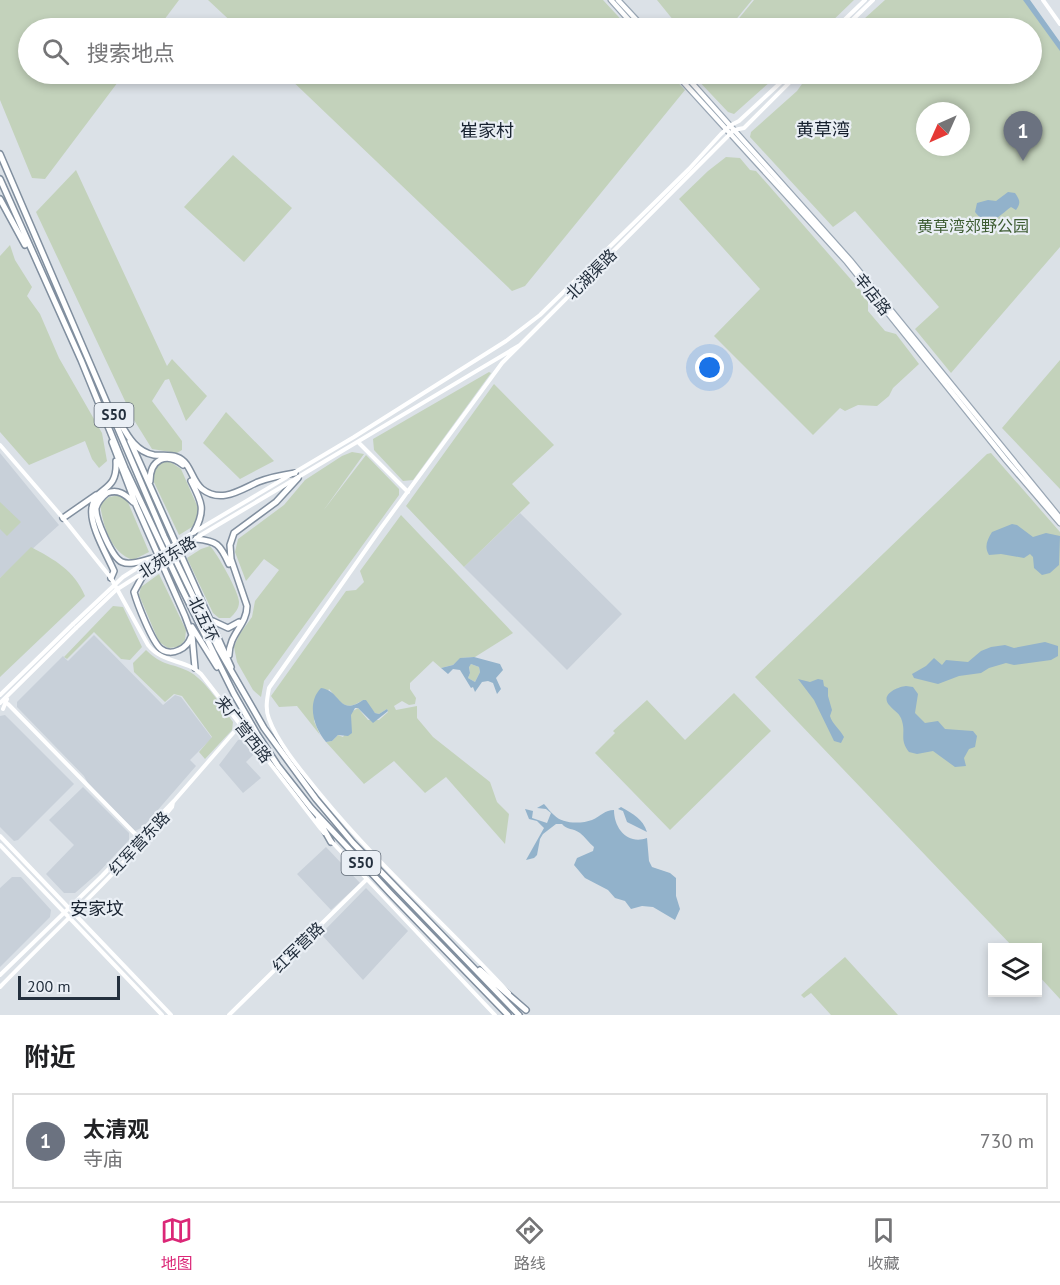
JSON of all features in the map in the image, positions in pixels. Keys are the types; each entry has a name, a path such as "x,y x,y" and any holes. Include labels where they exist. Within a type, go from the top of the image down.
{"highway":[{"name":"北五环","path":"0,154 164,536 218,648 264,728 316,799 353,843 519,1015"},
{"name":"北五环","path":"0,179 149,518 234,694 278,766 311,808 508,1015"},
{"path":"0,199 41,273"},
{"path":"106,398 150,483 229,660 233,674"},
{"path":"100,406 114,451 192,635 195,668"},
{"path":"130,441 153,455 178,457 186,463 198,486 214,495 234,494 276,476 296,475"},
{"path":"63,518 108,488 116,478 114,451"},
{"path":"150,483 150,471 154,464 162,459 171,458 181,463 202,505 202,516 195,535 218,544 229,563 245,605 245,613 241,621 228,628 222,627 211,619"},
{"path":"229,660 232,638 244,619 247,606 231,559 230,545 234,533 276,502 296,475"},
{"path":"136,505 126,495 112,491 99,500 96,511 115,558 120,562 132,563 156,557"},
{"path":"97,495 92,508 92,516 114,571 111,578"},
{"path":"147,568 134,592 157,645 161,650 175,652 186,647 192,635"},
{"path":"185,616 234,694"},
{"path":"311,808 332,842"},
{"path":"458,952 528,1013"}],"main road":[{"path":"611,0 627,18"},
{"path":"618,0 635,18"},
{"name":"辛店路","path":"686,84 731,129 850,260 1060,518"},
{"name":"辛店路","path":"693,84 847,262 1006,460 1060,523"}],"street":[{"path":"846,18 865,0"},
{"path":"854,18 873,0"},
{"path":"1043,0 1060,24"},
{"name":"北湖渠路","path":"358,442 520,345 731,129 779,84"},
{"name":"北湖渠路","path":"354,437 486,354 540,315 689,169 702,153 731,129 744,128 788,84"},
{"path":"520,345 502,363 343,583 269,688 266,705 269,719 297,766 363,846 475,956 528,1013"},
{"name":"北苑东路","path":"0,703 114,585 156,557 296,475 354,437"},
{"path":"358,442 408,492"},
{"name":"北苑东路","path":"296,475 358,442"},
{"path":"0,445 111,578 153,652 195,668"},
{"name":"北苑东路","path":"1,694 116,590 195,535"},
{"name":"来广营西路","path":"195,668 241,724 311,819 495,1015"},
{"path":"3,709 9,695"},
{"path":"8,704 143,842"},
{"name":"红军营东路","path":"0,975 174,801 241,724"},
{"name":"红军营东路","path":"0,987 143,842 172,807 174,801"},
{"path":"0,836 171,1015"},
{"path":"0,845 162,1015"},
{"name":"红军营路","path":"229,1015 367,879"}],"shaded area":[{"path":"0,453 59,525 0,578"},
{"path":"520,513 622,614 567,670 464,567"},
{"path":"94,635 163,705 175,695 181,697 212,738 190,760 196,766 143,827 135,831 17,707 17,702 63,656 68,661"},
{"path":"5,715 74,784 18,840 14,841 0,827 0,716"},
{"path":"244,739 254,754 246,762 261,778 243,793 219,765 238,740"},
{"path":"83,787 129,833 129,840 98,873 75,893 64,893 46,874 74,845 49,820"},
{"path":"326,847 360,883 331,910 297,874"},
{"path":"12,877 21,877 51,910 50,917 0,967 0,888"},
{"path":"366,888 408,931 363,980 321,934"}],"green space":[{"path":"0,0 179,0 166,18 18,18 18,84 116,84 45,179 32,178 0,100"},
{"path":"208,0 603,0 620,18 227,18"},
{"path":"657,0 752,0 737,18 672,18"},
{"path":"754,0 854,0 835,18 739,18"},
{"name":"黄草湾郊野公园","path":"885,0 1024,0 1037,18 865,18"},
{"name":"黄草湾郊野公园","path":"1042,25 1060,50 1060,247 951,373 915,329 939,307 855,211 833,227 750,137 751,132 802,84 1042,84"},
{"path":"295,84 679,84 685,90 525,286 512,291"},
{"path":"702,84 768,84 734,114 728,112"},
{"path":"233,155 292,208 244,262 184,207"},
{"path":"726,157 740,158 750,170 756,171 868,299 868,311 885,331 896,334 919,364 877,406 858,405 845,411 840,408 813,435 714,336 760,289 679,199"},
{"path":"76,170 167,366 172,359 207,396 186,421 169,379 165,380 152,401 182,441 182,450 177,453 152,449 134,420 36,212"},
{"path":"10,245 15,260 32,287 27,296 40,314 59,358 102,433 107,461 99,468 92,459 85,441 29,465 0,432 0,256"},
{"path":"1060,360 1060,489 1002,428"},
{"path":"489,372 491,373 413,480 403,481 374,450 373,439"},
{"path":"494,384 554,445 512,484 530,503 464,567 406,506"},
{"path":"226,412 274,461 240,479 203,443"},
{"path":"352,452 364,454 323,511 366,455 399,489 399,495 264,681 261,697 253,690 237,662 234,647 239,635 252,617 255,601 279,570 264,559 246,581 235,552 238,539 284,505 305,480"},
{"path":"991,453 1060,532 1060,999 1042,979 1042,943 1009,943 755,677 987,454"},
{"path":"169,461 181,469 199,510 197,520 192,527 179,535 152,478 155,468 161,462"},
{"path":"120,495 127,500 149,552 133,560 119,551 109,538 101,512 100,504 109,497"},
{"path":"0,502 21,522 7,536 0,529"},
{"path":"401,515 513,633 475,657 461,658 453,665 441,668 433,661 410,683 410,689 416,698 415,704 409,705 402,701 394,706 396,710 417,706 417,718 433,737 490,782 497,802 509,814 505,844 446,777 425,793 394,761 364,784 326,742 332,741 338,735 343,737 350,726 351,712 358,708 368,720 379,720 388,712 387,709 379,714 375,713 363,700 357,704 344,705 329,689 314,721 320,735 297,706 279,707 271,696 346,591 356,590 364,582 360,571"},
{"path":"210,546 227,573 238,597 238,607 230,618 219,618 213,613 187,558"},
{"path":"31,547 56,561 69,572 85,596 0,677 0,578"},
{"path":"159,574 186,630 185,640 179,647 168,648 159,642 139,595 141,587"},
{"path":"113,606 123,607 142,647 130,660 121,659 94,632 67,659 64,657"},
{"path":"146,650 162,662 188,671 201,680 233,722 232,730 205,759 199,752 212,737 182,696 174,694 165,702 134,672 133,663"},
{"path":"471,664 479,667 480,672 475,682 468,678"},
{"path":"734,693 771,731 670,830 595,753 615,733 613,731 647,700 685,740"},
{"path":"845,957 898,1015 831,1015 811,993 804,998 801,995"}],"water":[{"path":"1023,0 1030,0 1060,42 1060,51 1042,26 1042,18 1036,18"},
{"path":"1008,192 1015,193 1018,198 1019,203 1016,210 1011,207 989,221 984,220 975,212 977,203 988,200 996,201"},
{"path":"1012,524 1033,537 1046,533 1060,536 1059,565 1050,573 1042,575 1034,568 1033,557 1030,554 1024,558 1001,554 989,555 987,544 992,532"},
{"path":"1045,642 1058,646 1058,656 1051,660 1014,665 1006,663 981,673 959,676 938,684 914,678 912,674 934,658 942,665 946,660 968,662 981,651 991,647 1005,645 1014,648"},
{"path":"474,657 500,664 503,670 496,678 501,689 497,694 493,683 488,681 482,682 475,692 460,670 453,669 448,674 441,668 453,665 460,658","holes":["471,664 479,667 480,672 475,682 468,678"]},
{"path":"798,679 810,682 823,680 824,686 828,688 832,710 831,719 844,737 841,743 834,741 814,700"},
{"path":"906,686 913,687 918,694 915,713 925,723 938,721 945,729 973,731 977,736 975,747 969,749 964,758 966,766 955,767 933,751 917,754 909,752 903,740 901,718 887,702 891,692"},
{"path":"321,688 328,690 340,702 349,706 366,700 375,713 379,714 387,709 388,711 373,723 358,708 355,708 351,715 352,733 348,736 338,735 332,741 326,742 318,730 313,715 316,694"},
{"path":"544,804 551,813 546,809 537,808"},
{"path":"621,807 640,820 647,832 627,822 623,811 618,809"},
{"path":"525,809 533,811 532,818 547,823 551,813 562,820 583,822 614,810 616,823 623,834 640,840 647,838 649,861 652,867 670,873 676,878 676,896 680,909 675,920 653,907 642,906 631,909 625,901 615,898 608,890 585,878 574,865 577,858 593,851 594,847 580,833 562,824 556,824 543,834 537,855 526,860 544,828 537,821 529,819"}],"place":[{"name":"太清观","path":"1023,161"}],"district":[{"name":"黄草湾","path":"823,130"},
{"name":"崔家村","path":"487,131"},
{"name":"安家坟","path":"97,909"}]}
